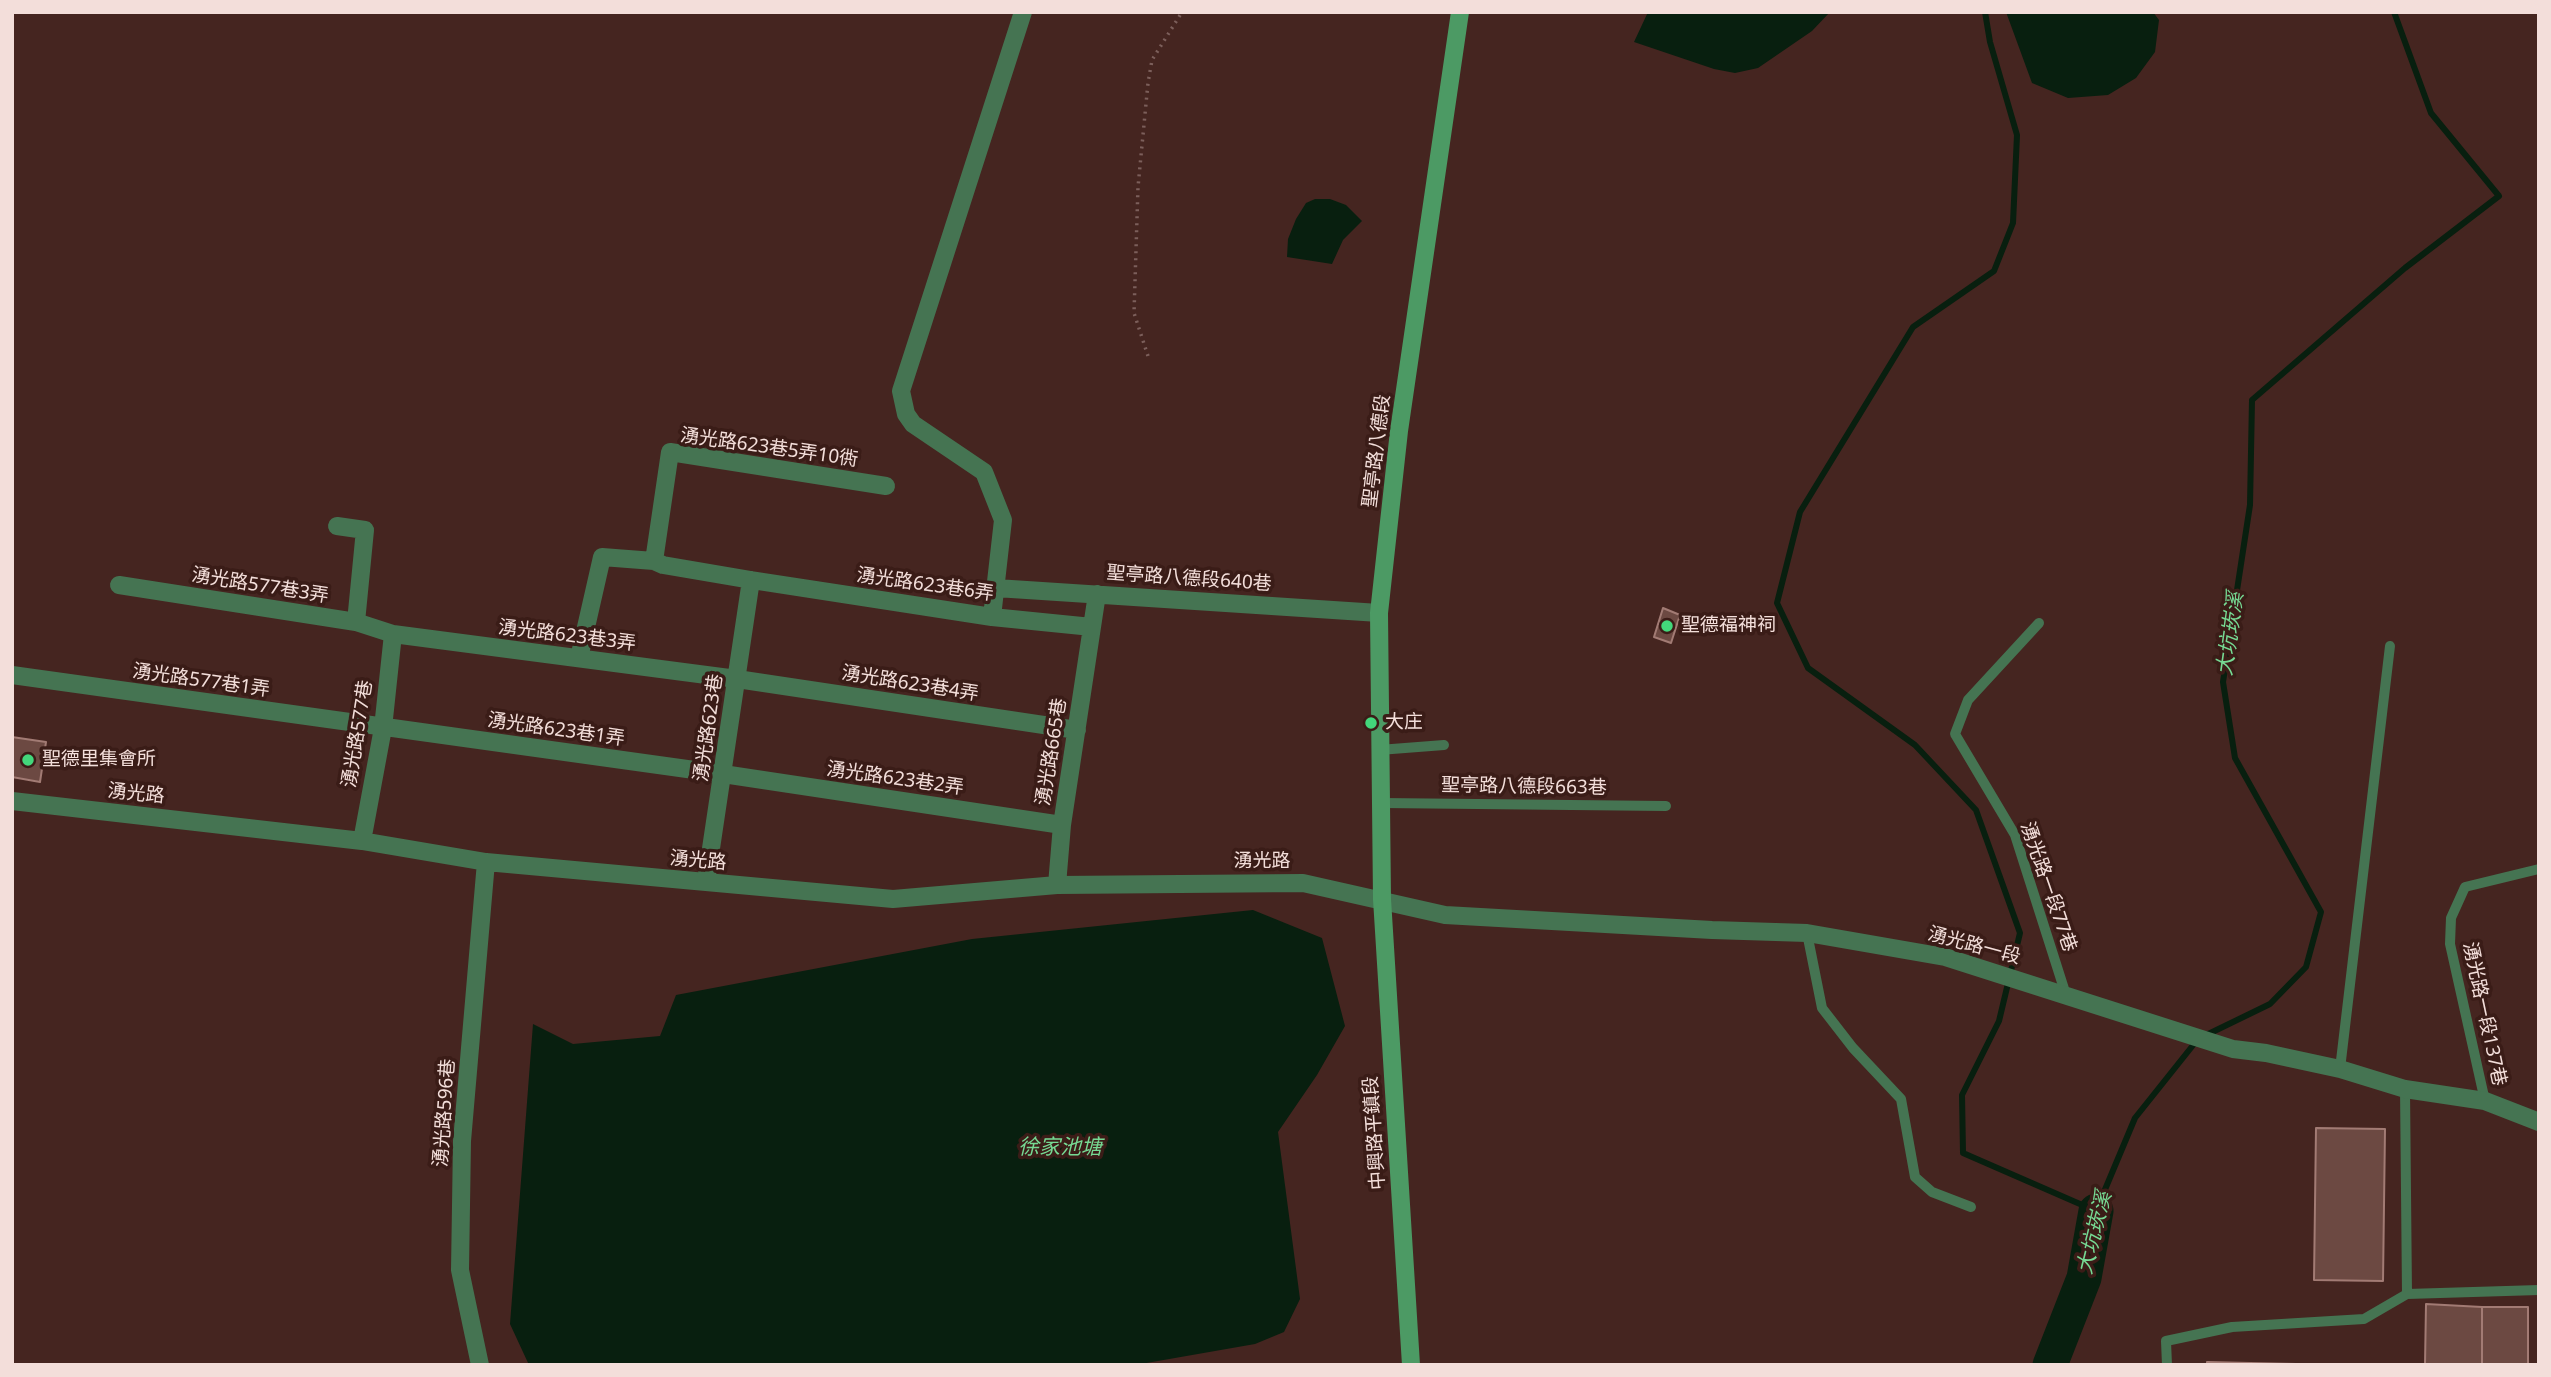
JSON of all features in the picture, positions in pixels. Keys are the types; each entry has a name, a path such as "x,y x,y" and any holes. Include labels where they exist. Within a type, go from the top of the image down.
{"street":[{"path":"992,617 1003,520 984,472 913,424 906,414 901,391 1023,12"},
{"name":"聖亭路八德段","path":"1382,899 1379,613 1399,431 1460,12"},
{"name":"湧光路623巷5弄10衖","path":"654,561 670,452 886,486"},
{"path":"337,526 365,530 356,622"},
{"name":"湧光路623巷6弄","path":"579,657 602,557 654,561 663,565 751,580 992,617 1093,627"},
{"name":"湧光路623巷","path":"706,882 751,580"},
{"name":"湧光路577巷3弄","path":"119,584 356,622 393,634"},
{"name":"聖亭路八德段640巷","path":"996,588 1379,613"},
{"name":"湧光路665巷","path":"1057,885 1062,825 1097,594"},
{"name":"湧光路623巷3弄","path":"393,634 737,679"},
{"name":"湧光路577巷","path":"362,841 383,728 393,634"},
{"name":"湧光路577巷1弄","path":"12,675 383,728"},
{"name":"湧光路623巷4弄","path":"737,679 1077,730"},
{"name":"湧光路623巷1弄","path":"383,728 723,774"},
{"name":"湧光路623巷2弄","path":"723,774 1062,825"},
{"name":"湧光路","path":"12,802 362,841 486,862 893,899 1057,885 1303,883 1382,899"},
{"name":"湧光路596巷","path":"480,1365 460,1270 462,1141 486,862"},
{"name":"湧光路一段","path":"1382,899 1445,915 1807,933 1945,957 2233,1049 2266,1053 2340,1069 2406,1089 2485,1101 2539,1122"},
{"name":"中興路平鎮段","path":"1382,899 1411,1365"}],"lane":[{"name":"湧光路一段77巷","path":"2039,623 1968,700 1955,734 2015,835 2066,995"},
{"path":"2340,1069 2390,646"},
{"path":"1379,750 1444,745"},
{"name":"聖亭路八德段663巷","path":"1382,803 1666,806"},
{"name":"湧光路一段137巷","path":"2485,1101 2450,944 2451,918 2465,887 2539,869"},
{"path":"1807,933 1822,1008 1853,1048 1902,1099 1914,1177 1932,1192 1971,1207"},
{"path":"2406,1089 2407,1294"},
{"path":"2167,1365 2166,1341 2232,1327 2364,1319 2407,1294 2539,1290"}],"path":[{"path":"1148,356 1134,313 1138,187 1147,83 1152,60 1182,12"}],"water":[{"path":"1648,12 1830,12 1812,31 1758,68 1735,73 1714,69 1634,42"},
{"path":"2006,12 2153,12 2159,20 2155,52 2136,78 2108,95 2068,98 2032,83"},
{"path":"1315,199 1330,199 1346,205 1362,221 1343,240 1332,264 1287,257 1288,239 1296,219 1306,203"},
{"name":"徐家池塘","path":"1253,910 1322,938 1345,1026 1317,1075 1278,1132 1300,1299 1284,1332 1255,1344 1135,1365 529,1365 510,1324 533,1024 573,1044 660,1036 676,995 972,939"}],"building":[{"name":"聖德福神祠","path":"1663,608 1680,615 1671,643 1654,637"},
{"name":"聖德里集會所","path":"12,737 46,742 40,782 12,777"},
{"path":"2316,1128 2385,1129 2383,1281 2314,1280"},
{"path":"2426,1304 2482,1307 2482,1365 2425,1365"},
{"path":"2482,1307 2528,1307 2528,1365 2482,1365"},
{"path":"2207,1362 2250,1363 2250,1365 2207,1365"},
{"path":"2296,1364 2296,1365 2250,1365"}],"waterway":[{"path":"1985,12 1990,42 2017,135 2013,223 1994,271 1913,327 1800,512 1777,603 1808,668 1915,745 1976,810 2020,933 1999,1021 1962,1095 1963,1153 2096,1211 2135,1118 2198,1039 2270,1004 2306,967 2321,912 2235,758 2223,682 2250,505 2252,400 2405,268 2499,196 2431,113 2394,12"},
{"name":"大坑崁溪","path":"2050,1365 2084,1278 2096,1211"}],"place":[{"name":"聖德福神祠","path":"1667,626"},
{"name":"大庄","path":"1371,723"},
{"name":"聖德里集會所","path":"28,760"}]}
